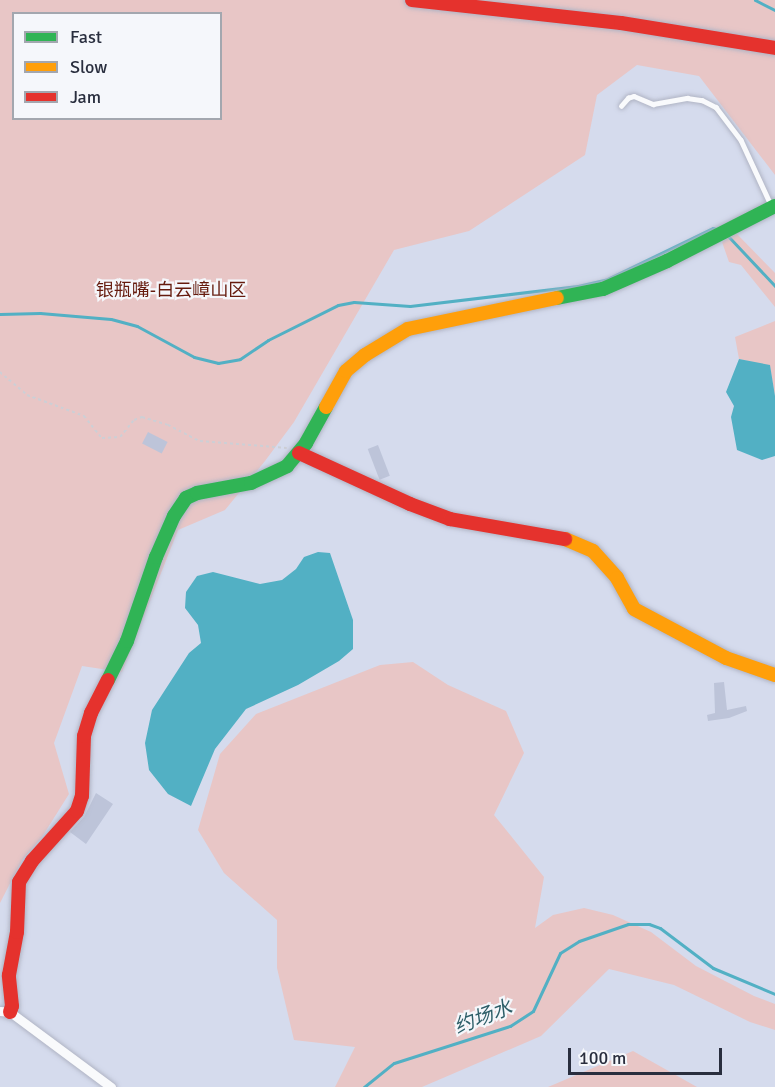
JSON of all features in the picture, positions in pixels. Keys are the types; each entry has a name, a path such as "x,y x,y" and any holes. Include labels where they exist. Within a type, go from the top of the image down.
{"street":[{"path":"412,0 621,23 775,48"},
{"path":"111,1087 5,1012 12,1006 9,975 17,932 17,891 19,882 32,861 77,811 82,796 84,736 91,713 127,641 156,557 182,503 191,495 251,483 276,472 299,453 346,371 360,358 408,329 603,289 667,261 774,207"},
{"path":"299,453 410,504 450,519 573,541 593,551 617,578 634,609 726,658 775,675"}],"lane":[{"path":"621,106 628,98 634,96 653,104 687,98 716,107 741,140 774,207"}],"path":[{"path":"0,372 27,395 84,416 102,438 120,437 134,420 142,417 168,425 200,441 286,448 299,453"}],"green space":[{"name":"银瓶嘴-白云嶂山区","path":"0,0 775,0 775,175 699,76 637,65 597,95 585,155 469,231 394,250 294,422 265,461 225,510 178,530 122,672 82,666 54,743 69,794 42,837 22,860 0,903"},
{"path":"736,233 775,273 775,307 741,265 729,262 722,242"},
{"path":"775,321 775,396 770,366 739,359 735,337"},
{"path":"413,662 448,685 506,711 524,753 494,815 544,877 535,928 553,915 584,908 613,915 651,932 696,966 754,996 775,1004 775,1030 750,1022 674,985 609,969 541,1036 422,1087 335,1087 355,1047 294,1040 277,968 277,920 224,873 198,830 220,754 256,714 380,665"},
{"path":"633,1051 697,1087 548,1087"}],"water":[{"path":"739,359 770,365 775,396 775,456 762,460 737,450 731,417 734,406 726,392"},
{"path":"318,552 330,553 353,620 353,649 339,661 298,685 246,709 215,749 191,806 168,794 149,770 145,743 152,710 189,653 201,643 198,625 185,608 186,592 197,576 213,572 260,584 282,580 296,569 304,557"}],"building":[{"path":"148,432 168,442 162,454 142,444"},
{"path":"378,445 390,476 380,480 368,449"},
{"path":"724,682 727,710 746,706 747,711 729,718 708,721 707,715 715,713 714,683"},
{"path":"96,793 113,804 86,844 70,832 84,817"}],"waterway":[{"path":"755,0 775,10"},
{"path":"0,314 40,313 111,319 137,326 194,357 218,363 240,359 268,340 338,305 354,302 410,306 578,286 605,280 713,228 721,230"},
{"path":"728,236 775,286"},
{"name":"约场水","path":"364,1087 394,1063 510,1026 533,1011 560,953 579,941 628,924 649,924 660,928 713,968 775,994"}],"traffic: fast":[{"path":"557,298 603,289 667,261 775,206"},
{"path":"108,680 127,641 156,557 174,516 186,498 197,493 251,483 287,466 306,443 326,407"}],"traffic: slow":[{"path":"326,407 346,371 365,355 408,329 557,298"},
{"path":"565,539 593,551 617,578 634,609 726,658 775,675"}],"traffic: jam":[{"path":"412,0 621,23 775,48"},
{"path":"299,453 410,504 450,519 565,539"},
{"path":"10,1012 12,1006 9,975 17,932 19,882 32,861 77,811 82,796 84,736 91,713 108,680"}]}
